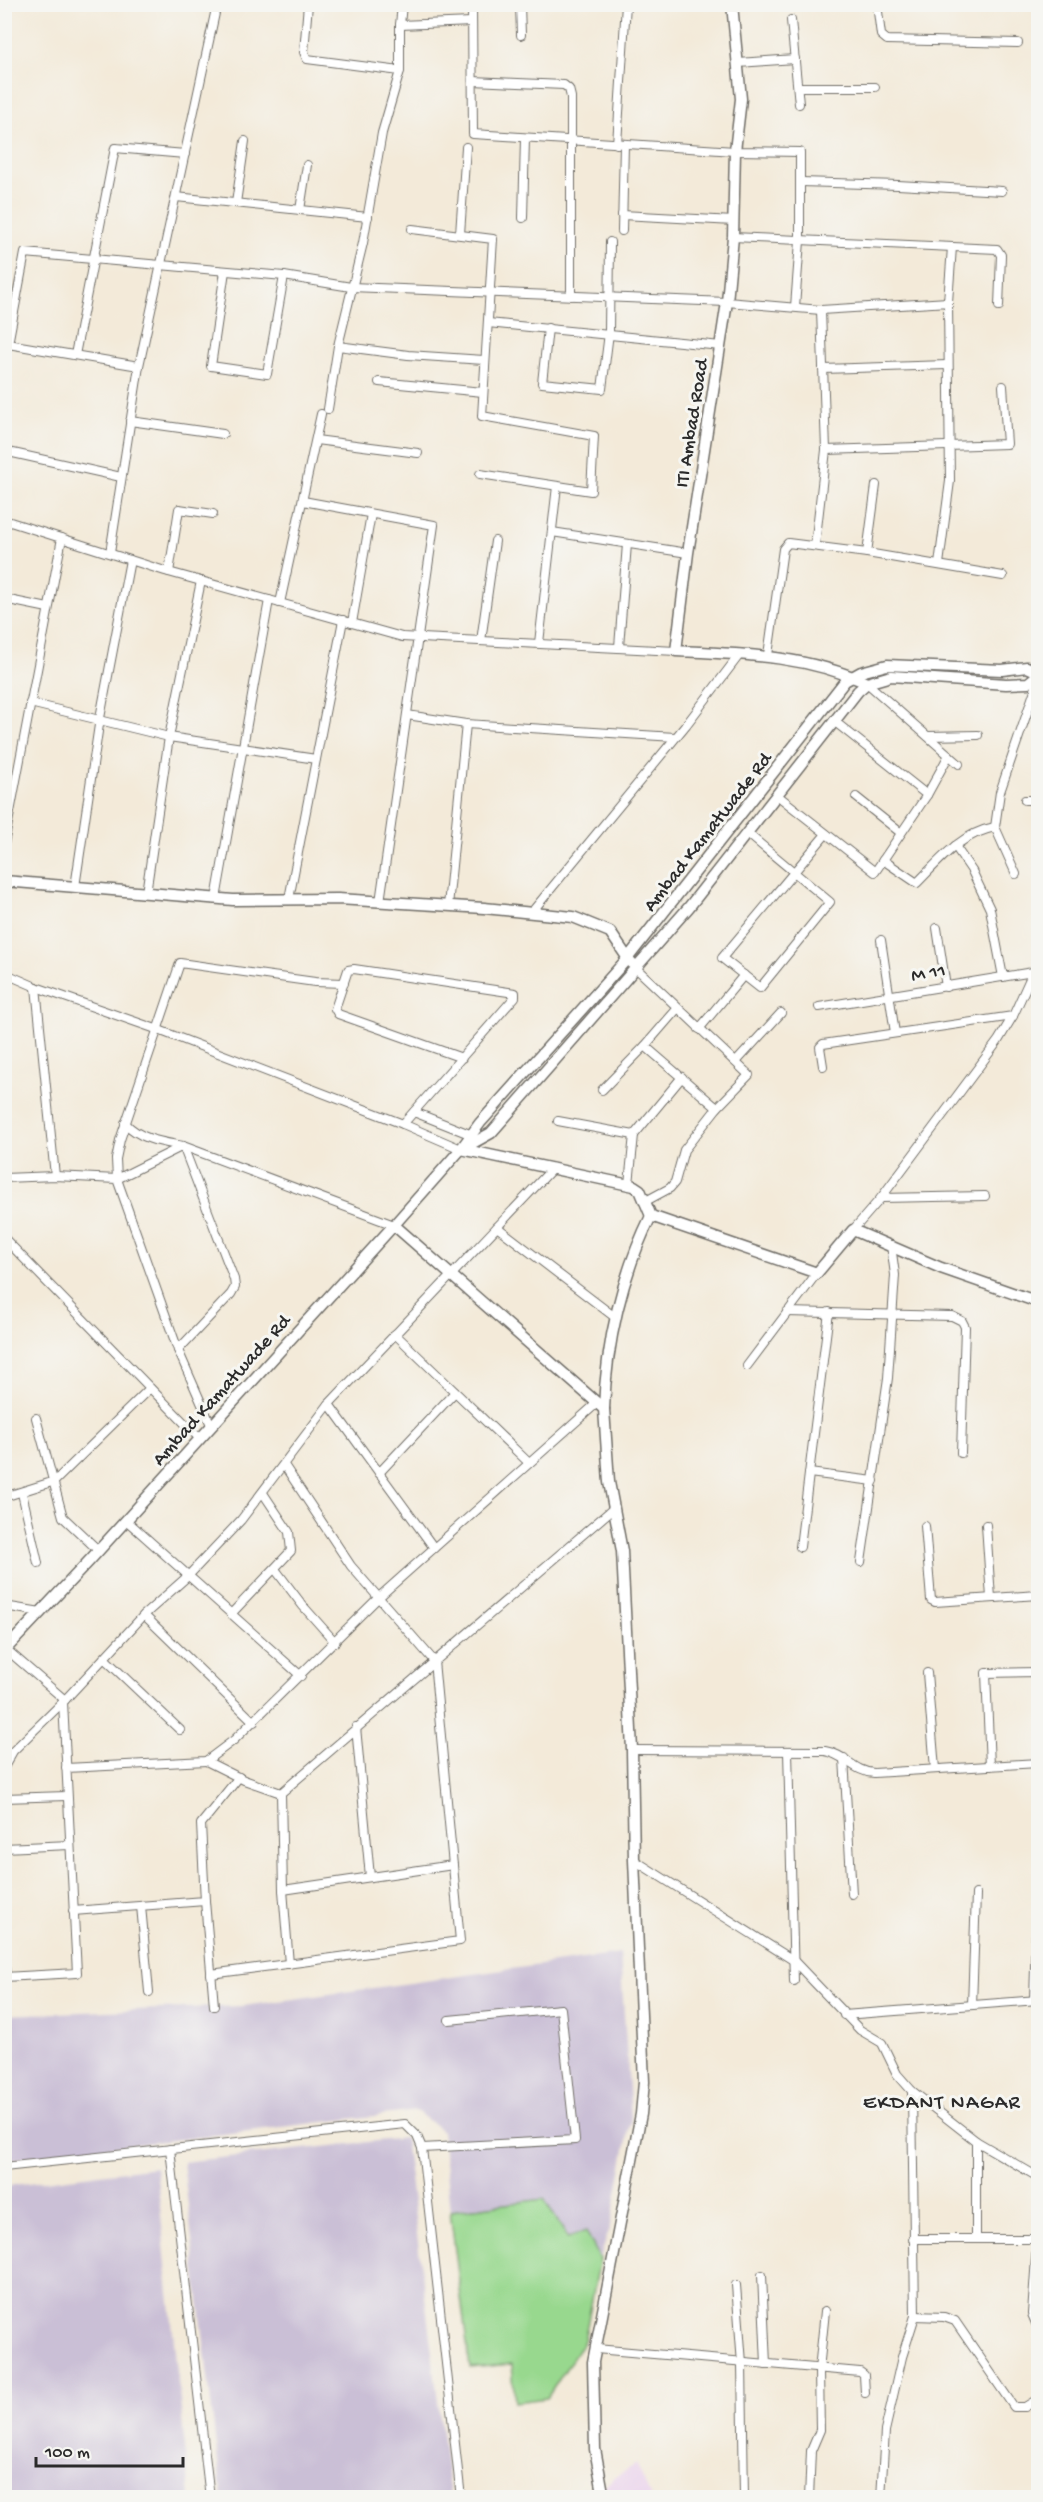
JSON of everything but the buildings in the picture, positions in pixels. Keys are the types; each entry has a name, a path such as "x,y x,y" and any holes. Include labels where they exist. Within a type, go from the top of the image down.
{"street":[{"path":"110,553 139,366 217,4"},
{"path":"308,4 304,52 307,59 400,71"},
{"path":"280,603 368,217 382,133 400,71 402,4"},
{"path":"472,4 473,135 735,151 800,152 800,241 795,307"},
{"path":"520,4 521,35"},
{"path":"622,231 621,144 626,4"},
{"name":"ITI Ambad Road","path":"676,651 688,553 721,346 733,237 735,151 741,99 732,4"},
{"path":"878,4 881,35 887,40 1018,43"},
{"path":"791,20 799,104"},
{"path":"400,25 472,22"},
{"path":"738,63 795,59"},
{"path":"472,81 564,85 569,89 571,97 571,296"},
{"path":"798,87 875,87"},
{"path":"523,218 525,138"},
{"path":"236,203 245,141"},
{"path":"460,234 466,147"},
{"path":"75,355 115,148 185,154"},
{"path":"300,210 307,165"},
{"path":"801,182 898,185 1002,192"},
{"path":"176,197 368,217"},
{"path":"622,215 734,221"},
{"path":"412,229 493,239 482,416 594,436 591,491 480,474"},
{"path":"733,237 997,249 1001,252 999,306"},
{"path":"548,328 542,383 602,389 609,333 610,242"},
{"path":"939,564 950,481 947,365 952,247"},
{"path":"139,366 8,344 25,253 284,276 351,287 727,302 821,310 948,302"},
{"path":"225,271 211,366 267,374 284,276"},
{"path":"815,546 826,450 821,310"},
{"path":"488,323 609,333 721,346"},
{"path":"338,346 408,355 484,360"},
{"path":"823,369 947,365"},
{"path":"379,382 483,392"},
{"path":"826,450 1007,444 1003,386"},
{"path":"130,421 223,434"},
{"path":"316,440 418,453"},
{"path":"4,451 122,477"},
{"path":"867,553 876,485"},
{"path":"540,642 557,486"},
{"path":"303,501 434,525 380,902"},
{"path":"169,572 179,509 213,514"},
{"path":"352,623 371,514"},
{"path":"4,520 169,572 402,637 768,655 807,663 867,683 959,764"},
{"path":"552,532 688,553"},
{"path":"4,844 62,538"},
{"path":"481,641 495,541"},
{"path":"768,655 783,549 788,543 939,564 1003,576"},
{"path":"619,647 627,544"},
{"path":"75,887 100,718 130,560"},
{"path":"146,893 169,737 201,581"},
{"path":"4,599 48,608"},
{"path":"216,898 269,600"},
{"path":"289,899 343,620"},
{"path":"531,913 740,654"},
{"name":"Ambad Kamatwade Rd","path":"5,1650 99,1551 394,1225 627,959 765,786 838,688 851,676 872,668 1006,684 1028,683 1038,674"},
{"name":"Ambad Kamatwade Rd","path":"461,1149 491,1133 637,969 689,908 858,691 867,683 891,676 897,671"},
{"path":"1016,874 995,826 1000,792 1038,681"},
{"path":"30,703 100,718 169,737 316,759"},
{"path":"407,715 466,724 675,737"},
{"path":"834,721 927,795"},
{"path":"448,906 466,724"},
{"path":"928,736 978,735"},
{"path":"777,795 875,872 927,795 949,755"},
{"path":"856,797 902,833"},
{"path":"1026,800 1038,800"},
{"path":"883,860 917,883 955,846 977,830 995,826"},
{"path":"747,833 795,873 830,902 760,988 723,958 795,873 826,834"},
{"path":"955,846 972,871 990,909 1003,977"},
{"path":"4,881 216,898 338,899 448,906 573,917 610,932 627,959 749,1075 717,1108 684,1149 673,1185 662,1194 644,1202"},
{"path":"938,928 946,987"},
{"path":"881,940 895,1033"},
{"path":"211,1425 178,1350 117,1179 117,1151 125,1124 180,963 315,982 344,983"},
{"path":"747,1366 817,1273 881,1198 998,1041 1038,964"},
{"path":"403,1124 462,1058 515,997 515,993 354,969 348,970 336,1009 338,1014 462,1058"},
{"name":"M 11","path":"819,1007 1033,972"},
{"path":"4,973 403,1124 461,1149 629,1184 640,1191 651,1216 817,1273"},
{"path":"699,1029 744,975"},
{"path":"36,987 54,1176"},
{"path":"602,1090 677,1009"},
{"path":"736,1062 781,1013"},
{"path":"822,1066 821,1045 1013,1016"},
{"path":"645,1046 717,1108"},
{"path":"629,1184 633,1135 682,1077"},
{"path":"414,1112 471,1135"},
{"path":"558,1121 633,1135"},
{"path":"125,1124 142,1137 183,1146 394,1225 600,1406"},
{"path":"4,1178 54,1176 117,1179 183,1146"},
{"path":"178,1350 235,1287 234,1279 183,1146"},
{"path":"4,1767 13,1751 64,1701 144,1615 188,1576 241,1520 329,1404 553,1168"},
{"path":"881,1198 985,1196"},
{"path":"603,2497 595,2449 592,2391 596,2349 643,2097 644,2063 622,1551 609,1482 600,1406 606,1360 616,1318 633,1259 651,1216"},
{"path":"497,1227 616,1318"},
{"path":"853,1230 941,1268 1038,1302"},
{"path":"4,1238 200,1438"},
{"path":"861,1562 883,1416 895,1269 891,1245"},
{"path":"787,1312 952,1316 964,1324 961,1454"},
{"path":"800,1547 829,1312"},
{"path":"395,1334 529,1463"},
{"path":"4,1497 55,1481 150,1388"},
{"path":"379,1473 455,1392"},
{"path":"329,1404 434,1548"},
{"path":"206,1761 254,1722 379,1597 529,1463 600,1406"},
{"path":"36,1418 63,1516 99,1551"},
{"path":"211,1974 460,1941 434,1660 351,1566 284,1465"},
{"path":"809,1473 873,1480"},
{"path":"22,1493 38,1563"},
{"path":"231,1614 291,1551 289,1532 263,1493"},
{"path":"289,1964 283,1890 281,1793 615,1507"},
{"path":"126,1520 301,1676"},
{"path":"986,1525 991,1598"},
{"path":"925,1526 931,1600 935,1602 1038,1595"},
{"path":"275,1569 303,1606 335,1642"},
{"path":"4,1606 41,1612"},
{"path":"144,1615 254,1722"},
{"path":"4,1956 5,1977 77,1973 64,1701 5,1650"},
{"path":"104,1658 180,1730"},
{"path":"990,1766 986,1673 1038,1672"},
{"path":"927,1673 935,1769"},
{"path":"356,1727 370,1877"},
{"path":"632,1750 825,1751 844,1758 864,1773 1038,1763"},
{"path":"788,1751 794,1981"},
{"path":"844,1758 852,1894"},
{"path":"66,1768 206,1761 281,1793"},
{"path":"214,2006 201,1824 239,1777"},
{"path":"4,1798 68,1796"},
{"path":"4,1848 70,1845"},
{"path":"634,1860 793,1960 865,2035 882,2043 897,2074 912,2091 976,2141 1038,2177"},
{"path":"283,1890 453,1865"},
{"path":"972,2005 976,1894"},
{"path":"844,2015 1036,2000 1036,1900"},
{"path":"74,1911 205,1901"},
{"path":"141,1906 149,1992"},
{"path":"422,2148 575,2140 561,2008 449,2020"},
{"path":"881,2498 885,2431 902,2357 915,2316 912,2091"},
{"path":"4,2167 405,2124 417,2136 422,2148 461,2498"},
{"path":"976,2141 976,2238"},
{"path":"170,2149 210,2498"},
{"path":"913,2239 1035,2239 1037,2244 1032,2314 1038,2328"},
{"path":"762,2275 766,2364"},
{"path":"736,2285 742,2363 744,2498"},
{"path":"809,2498 811,2451 820,2430 819,2370 825,2312"},
{"path":"915,2316 944,2317 955,2321 1014,2407 1025,2407 1038,2399"},
{"path":"596,2349 864,2373 865,2393"}],"shaded area":[{"path":"620,1954 631,2118 612,2219 600,2259 586,2231 569,2238 543,2199 450,2211 442,2131 416,2111 5,2160 4,2015 243,2006"},
{"path":"405,2138 450,2497 222,2497 183,2162"},
{"path":"156,2167 190,2497 5,2497 5,2186"},
{"path":"636,2463 651,2497 588,2498 588,2497"}],"green space":[{"path":"544,2199 568,2238 586,2231 600,2259 584,2341 547,2398 515,2402 512,2364 470,2368 450,2211"}],"district":[{"name":"EKDANT NAGAR","path":"942,2101"}]}
